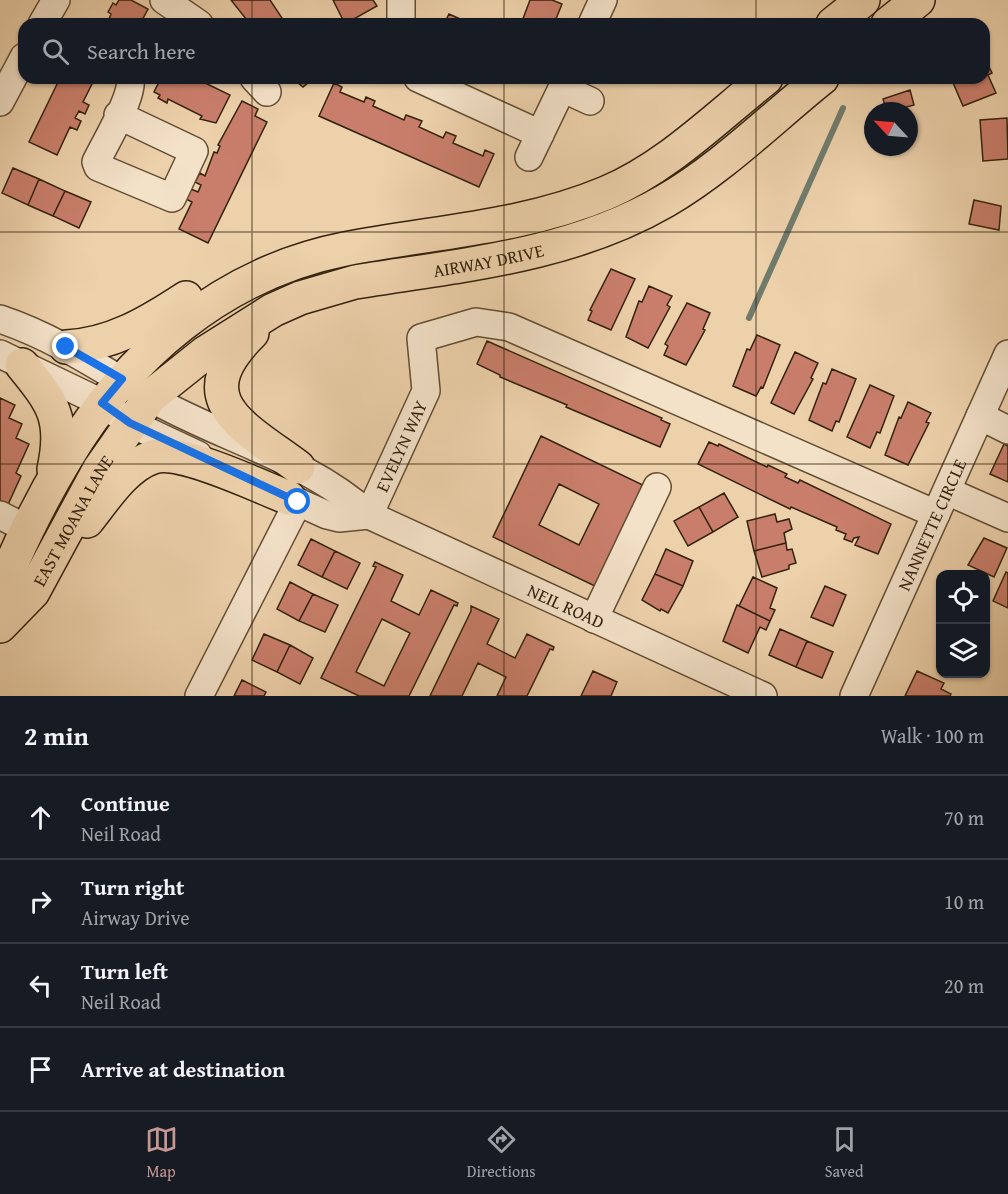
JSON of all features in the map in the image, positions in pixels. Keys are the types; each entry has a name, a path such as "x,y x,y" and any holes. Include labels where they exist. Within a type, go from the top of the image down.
{"main road":[{"path":"840,18 863,0"},
{"path":"896,18 918,0"},
{"name":"AIRWAY DRIVE","path":"112,391 173,330 242,286 267,273 319,255 528,219 608,192 651,168 758,84"},
{"name":"AIRWAY DRIVE","path":"140,410 176,375 240,328 300,298 355,282 538,252 605,230 666,201 694,182 815,84"},
{"path":"66,347 92,346 119,337 226,273 281,249 379,243"},
{"path":"298,467 235,421 226,406 222,381 223,370 239,346 271,317 300,298"},
{"path":"11,359 42,390 57,418 58,447 50,488"},
{"name":"EAST MOANA LANE","path":"0,604 13,563 50,488 79,436 112,391"},
{"name":"EAST MOANA LANE","path":"0,626 33,592 99,470 140,410"},
{"path":"33,592 110,492 129,473 152,458 161,455 187,459 293,500"}],"street":[{"path":"46,18 56,0"},
{"path":"164,0 190,18"},
{"path":"401,0 401,18"},
{"path":"595,18 603,0"},
{"path":"0,102 18,68"},
{"path":"118,115 132,84"},
{"path":"428,84 534,146 565,84"},
{"path":"566,84 590,101"},
{"name":"NEIL ROAD","path":"0,319 66,347 112,391 140,410 293,500 339,518 369,516"},
{"name":"EVELYN WAY","path":"369,516 426,391 421,338 477,322 509,327 941,502"},
{"name":"NANNETTE CIRCLE","path":"854,696 1008,354"},
{"name":"NEIL ROAD","path":"11,359 112,391"},
{"name":"NEIL ROAD","path":"140,410 298,467 348,496 369,516 763,696"},
{"path":"980,416 1008,429"},
{"path":"594,619 657,487"},
{"path":"199,696 293,500"},
{"path":"941,502 1008,518"},
{"path":"0,515 29,530"}],"building":[{"path":"119,0 131,0 148,9 143,18 109,18 111,14 108,12 113,3 116,5"},
{"path":"231,0 270,0 282,18 245,18"},
{"path":"333,0 373,0 377,6 356,18 342,18"},
{"path":"530,0 552,0 562,4 556,18 523,18"},
{"path":"990,80 996,93 963,106 954,84 990,84"},
{"path":"57,84 92,84 83,102 89,105 85,114 79,111 75,118 81,121 77,130 70,127 57,155 29,142"},
{"path":"158,84 207,84 230,95 216,123 200,119 202,116 168,99 167,103 158,98 160,95 154,92"},
{"path":"334,84 336,84 342,87 340,92 364,102 366,97 375,101 373,106 404,120 406,115 422,121 419,127 443,138 446,132 456,136 453,143 483,156 485,150 494,154 479,187 319,116"},
{"path":"910,90 913,102 884,102 883,99"},
{"path":"242,101 258,109 255,116 267,122 208,243 179,229 192,202 186,199 191,189 198,192 201,185 195,182 200,173 205,176 214,152 217,153 220,146 218,145"},
{"path":"1007,118 1008,159 983,161 980,120"},
{"path":"13,168 39,179 28,205 2,193"},
{"path":"39,179 65,191 53,216 28,205"},
{"path":"65,191 91,202 79,228 53,216"},
{"path":"974,200 1001,206 999,230 969,224"},
{"path":"611,269 635,279 611,330 588,320 592,311 590,310"},
{"path":"649,286 672,296 667,305 670,307 648,348 626,337 639,301 642,302"},
{"path":"687,303 710,313 703,329 705,330 686,365 664,355 668,346 665,344"},
{"path":"757,335 780,345 763,388 761,387 756,396 733,386 747,349 750,350"},
{"path":"487,341 662,418 661,420 670,424 660,447 566,407 567,405 500,377 477,364"},
{"path":"795,352 818,363 811,378 813,379 794,414 771,403"},
{"path":"832,369 856,379 839,422 836,421 832,431 809,420 823,383 826,384"},
{"path":"870,385 894,396 880,433 877,432 870,448 847,437"},
{"path":"0,398 15,405 9,418 22,424 16,438 29,444 16,473 21,476 6,509 0,506"},
{"path":"908,402 931,413 926,422 929,423 908,465 885,455 899,417 901,418"},
{"path":"541,436 647,487 599,588 493,537","holes":["559,484 599,504 579,545 539,525"]},
{"path":"709,442 718,446 719,444 767,467 768,465 787,474 785,477 798,483 800,480 891,524 878,554 855,545 859,537 854,538 852,542 844,539 846,534 836,530 837,527 791,507 790,509 698,464"},
{"path":"1004,444 1008,446 1008,482 990,474"},
{"path":"724,493 738,517 713,532 699,507"},
{"path":"699,507 713,532 688,546 674,521"},
{"path":"775,514 777,522 789,519 792,529 784,533 786,543 754,551 747,521"},
{"path":"984,538 1007,548 994,577 990,575 990,570 979,570 968,565"},
{"path":"311,539 335,551 322,577 298,565"},
{"path":"786,543 787,550 792,549 796,563 789,565 789,569 762,577 754,551"},
{"path":"666,549 693,561 683,586 655,574"},
{"path":"335,551 360,563 347,589 322,577"},
{"path":"375,562 403,575 391,601 419,615 431,590 458,603 457,606 454,605 409,696 359,696 321,678 376,567 373,566","holes":["382,619 410,633 384,686 356,672"]},
{"path":"1006,572 1008,573 1008,608 993,601"},
{"path":"655,574 683,586 668,613 642,600"},
{"path":"753,577 777,588 770,608 775,610 770,621 739,606"},
{"path":"290,582 313,594 299,621 277,609"},
{"path":"825,586 846,595 833,626 811,617"},
{"path":"313,594 338,605 325,632 299,621"},
{"path":"737,605 770,621 766,630 760,627 748,653 723,641"},
{"path":"471,606 499,619 487,644 515,658 527,634 554,647 553,650 550,649 527,696 497,696 506,677 478,663 462,696 430,696 471,611"},
{"path":"780,629 807,641 796,667 769,655"},
{"path":"264,634 290,645 277,672 252,660"},
{"path":"807,641 833,652 822,678 796,667"},
{"path":"290,645 313,658 300,684 277,672"},
{"path":"593,671 617,682 611,696 581,696"},
{"path":"917,671 944,683 941,689 951,694 950,696 905,696"},
{"path":"242,680 266,692 264,696 234,696"}],"waterway":[{"path":"749,318 843,108"}],"route":[{"path":"66,347 122,379 102,403 130,423 298,502"}]}
